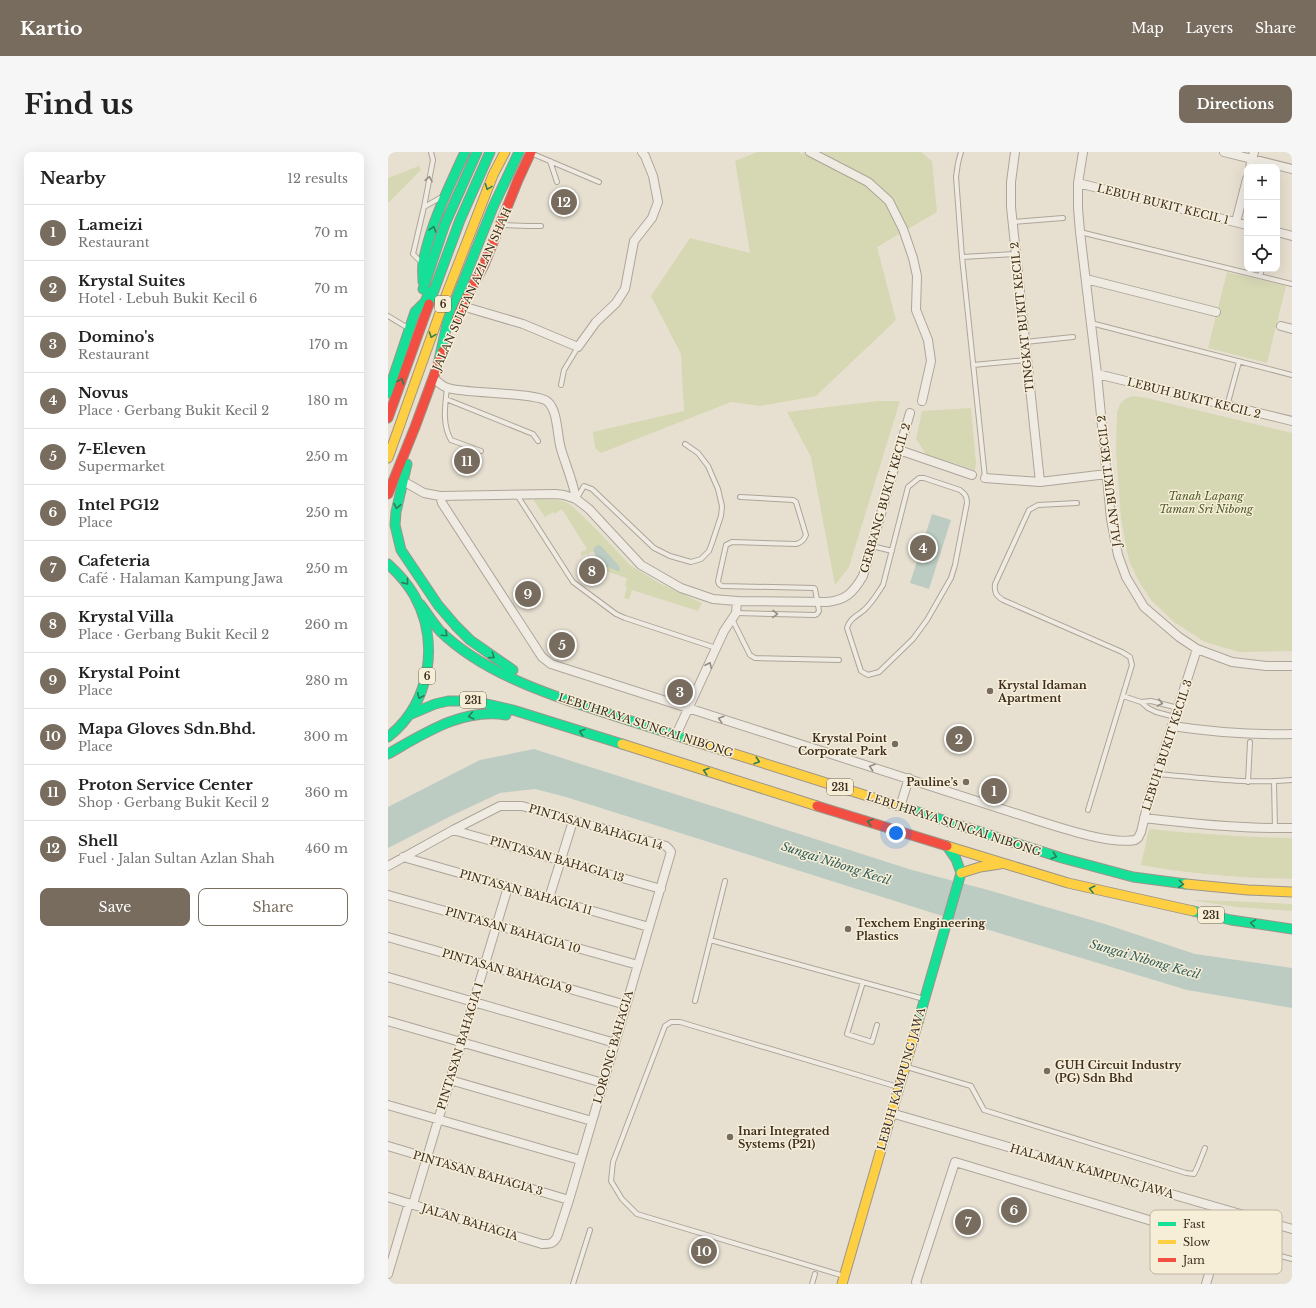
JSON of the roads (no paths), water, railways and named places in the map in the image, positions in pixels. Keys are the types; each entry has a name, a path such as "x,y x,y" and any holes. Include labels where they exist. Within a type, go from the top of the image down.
{"main road":[{"name":"6","path":"388,393 423,289 423,264 433,227 445,195 465,152"},
{"path":"423,289 445,224 477,152"},
{"name":"6","path":"415,312 425,302 466,200 489,152"},
{"name":"6","path":"388,418 460,220 489,152"},
{"name":"JALAN SULTAN AZLAN SHAH","path":"388,458 447,293 493,174 505,152"},
{"path":"439,360 448,320 493,207 520,152"},
{"name":"JALAN SULTAN AZLAN SHAH","path":"388,494 415,427 439,360 462,306 484,265 518,180 531,152"},
{"path":"415,427 396,512 395,525 401,550 427,590 447,616 470,640 545,692"},
{"name":"6","path":"388,563 407,582 420,604 428,626 430,649 428,673 421,695 409,715 388,737"},
{"name":"LEBUHRAYA SUNGAI NIBONG","path":"420,604 442,632 468,654 545,692 1062,858 1133,877 1171,883 1248,890 1292,892"},
{"name":"LEBUHRAYA SUNGAI NIBONG","path":"409,715 435,704 451,701 475,700 538,718 1068,883 1111,894 1231,920 1292,929"},
{"path":"388,754 427,733 457,719 471,715 487,713 538,718"},
{"path":"947,846 959,864 960,876 973,867 1004,864"},
{"name":"LEBUH KAMPUNG JAWA","path":"843,1280 960,876"}],"street":[{"path":"462,306 523,324 578,347 596,322 616,303 625,289 634,241 652,218 658,202 653,176 642,152"},
{"path":"810,152 868,182 890,201 903,229 913,258 917,276 916,310 928,340 931,361 922,400"},
{"name":"TINGKAT BUKIT KECIL 2","path":"1015,152 1011,182 1015,254 1040,482"},
{"name":"JALAN BUKIT KECIL 2","path":"1083,152 1078,183 1080,232 1097,374 1111,519 1118,555 1126,577 1144,607 1179,637 1197,649 1232,662 1266,666 1292,666"},
{"path":"1224,152 1292,169"},
{"name":"LEBUH BUKIT KECIL 1","path":"1078,183 1244,224"},
{"path":"1236,222 1244,191"},
{"path":"1280,233 1292,236"},
{"path":"1086,279 1216,312"},
{"path":"1281,326 1292,329"},
{"name":"LEBUH BUKIT KECIL 2","path":"1097,374 1292,421"},
{"path":"433,378 447,388 536,397 548,401 554,412 561,448 573,483 576,499"},
{"name":"GERBANG BUKIT KECIL 2","path":"403,481 424,493 440,496 555,494 576,499 589,509 641,565 681,588 713,599 737,601 838,601 856,588 863,576 910,413"},
{"path":"900,450 972,475"},
{"path":"985,478 1040,482 1107,474"},
{"path":"440,496 442,503 542,657 551,664 909,778 900,807"},
{"path":"676,735 686,707 717,648 724,631 734,616 737,601"},
{"name":"LEBUH BUKIT KECIL 3","path":"909,778 1074,831 1112,840 1135,840 1141,832 1156,774 1197,649"},
{"path":"1172,726 1243,733 1292,734"},
{"name":"PINTASAN BAHAGIA 14","path":"388,866 452,830 500,806 522,806 666,846 669,849"},
{"path":"1144,818 1215,826 1292,828"},
{"path":"549,898 573,821"},
{"name":"PINTASAN BAHAGIA 13","path":"452,830 660,889"},
{"name":"LORONG BAHAGIA","path":"552,1244 557,1237 592,1121 671,852 669,849"},
{"name":"PINTASAN BAHAGIA 11","path":"403,858 649,927"},
{"name":"PINTASAN BAHAGIA 1","path":"388,1274 427,1158 508,887"},
{"name":"PINTASAN BAHAGIA 10","path":"388,895 638,965"},
{"name":"PINTASAN BAHAGIA 9","path":"388,937 626,1005"},
{"path":"388,977 615,1043"},
{"path":"388,1023 461,1042 602,1083"},
{"path":"450,1080 592,1121"},
{"path":"388,1104 580,1160"},
{"name":"HALAMAN KAMPUNG JAWA","path":"891,1113 1225,1210"},
{"name":"PINTASAN BAHAGIA 3","path":"388,1146 568,1200"},
{"path":"917,1284 916,1282 955,1162 1150,1220"},
{"name":"JALAN BAHAGIA","path":"388,1197 542,1244 552,1244"},
{"name":"HALAMAN KAMPUNG JAWA","path":"1282,1226 1292,1229"},
{"path":"1206,1284 1209,1274"}],"lane":[{"path":"423,264 413,254 433,160 431,152"},
{"path":"531,152 599,182"},
{"path":"961,152 956,178 962,257 985,478"},
{"path":"550,161 557,182"},
{"path":"424,207 445,195"},
{"path":"1013,222 1063,218"},
{"path":"501,224 541,226"},
{"path":"1080,232 1292,284"},
{"path":"962,257 1015,254"},
{"path":"1260,276 1261,272"},
{"path":"388,316 410,329"},
{"path":"1091,323 1292,375"},
{"path":"1025,342 1073,338"},
{"path":"561,385 564,370 578,347"},
{"path":"973,364 1027,360"},
{"path":"1227,406 1239,362"},
{"path":"447,388 445,421 446,430 451,440 481,451"},
{"path":"446,399 533,434 538,441"},
{"path":"576,499 584,486 592,489 654,548 670,556 691,562 701,559 708,551 712,543 721,516 722,506 718,489 708,466 698,453 685,444"},
{"path":"919,478 924,478 960,490 964,493 967,497 967,503 958,552 951,578 927,620 913,639 879,672 868,675 861,671 847,628 848,623 852,618 863,611 883,585 892,551 908,487 913,482 919,478"},
{"path":"517,495 572,582 620,616 717,648"},
{"path":"740,498 793,500 796,502 806,535 800,543 796,544 728,543 726,545 718,581 719,584 722,586 812,588 815,589 819,611 818,614 815,615 734,616 750,655 755,658 839,660"},
{"path":"1077,503 1038,505 1029,510 995,584 995,590 999,598 1003,600 1122,652 1130,657 1132,665 1088,810"},
{"path":"872,546 892,551"},
{"path":"1122,696 1141,702 1148,708 1175,717"},
{"path":"1141,702 1151,701 1178,708"},
{"path":"1248,782 1250,742"},
{"path":"1156,774 1248,782 1292,780"},
{"path":"1274,782 1275,828"},
{"path":"695,1001 725,881"},
{"path":"710,940 924,999"},
{"path":"863,982 847,1034 872,1042 877,1024"},
{"path":"843,1280 637,1214 622,1199 611,1181 613,1162 664,1026 671,1022 680,1022 899,1087"},
{"path":"905,1066 971,1086 984,1110 1186,1173 1194,1174 1205,1148"},
{"path":"574,1284 590,1230"},
{"path":"1282,1256 1292,1259"},
{"path":"812,1284 815,1274"}],"water":[{"path":"932,514 951,520 929,589 910,583"},
{"path":"598,545 601,546 619,566 620,571 609,567 603,567 593,551"},
{"name":"Sungai Nibong Kecil","path":"534,749 912,870 988,890 1105,924 1195,954 1292,968 1292,1008 1187,990 936,914 566,797 535,789 500,793 388,848 388,807 480,760"}],"place":[{"name":"Shell","path":"564,202"},
{"name":"Proton Service Center","path":"467,461"},
{"name":"Novus","path":"923,548"},
{"name":"Krystal Villa","path":"592,571"},
{"name":"Krystal Point","path":"528,594"},
{"name":"7-Eleven","path":"562,645"},
{"name":"Krystal Idaman Apartment","path":"990,691"},
{"name":"Domino's","path":"680,692"},
{"name":"Krystal Suites","path":"959,739"},
{"name":"Krystal Point Corporate Park","path":"895,744"},
{"name":"Pauline’s","path":"966,782"},
{"name":"Lameizi","path":"994,791"},
{"name":"Texchem Engineering Plastics","path":"848,929"},
{"name":"GUH Circuit Industry (PG) Sdn Bhd","path":"1047,1071"},
{"name":"Inari Integrated Systems (P21)","path":"730,1137"},
{"name":"Intel PG12","path":"1014,1210"},
{"name":"Cafeteria","path":"968,1222"},
{"name":"Mapa Gloves Sdn.Bhd.","path":"704,1251"}],"park label":[{"name":"Tanah Lapang Taman Sri Nibong","path":"1206,502"}]}
